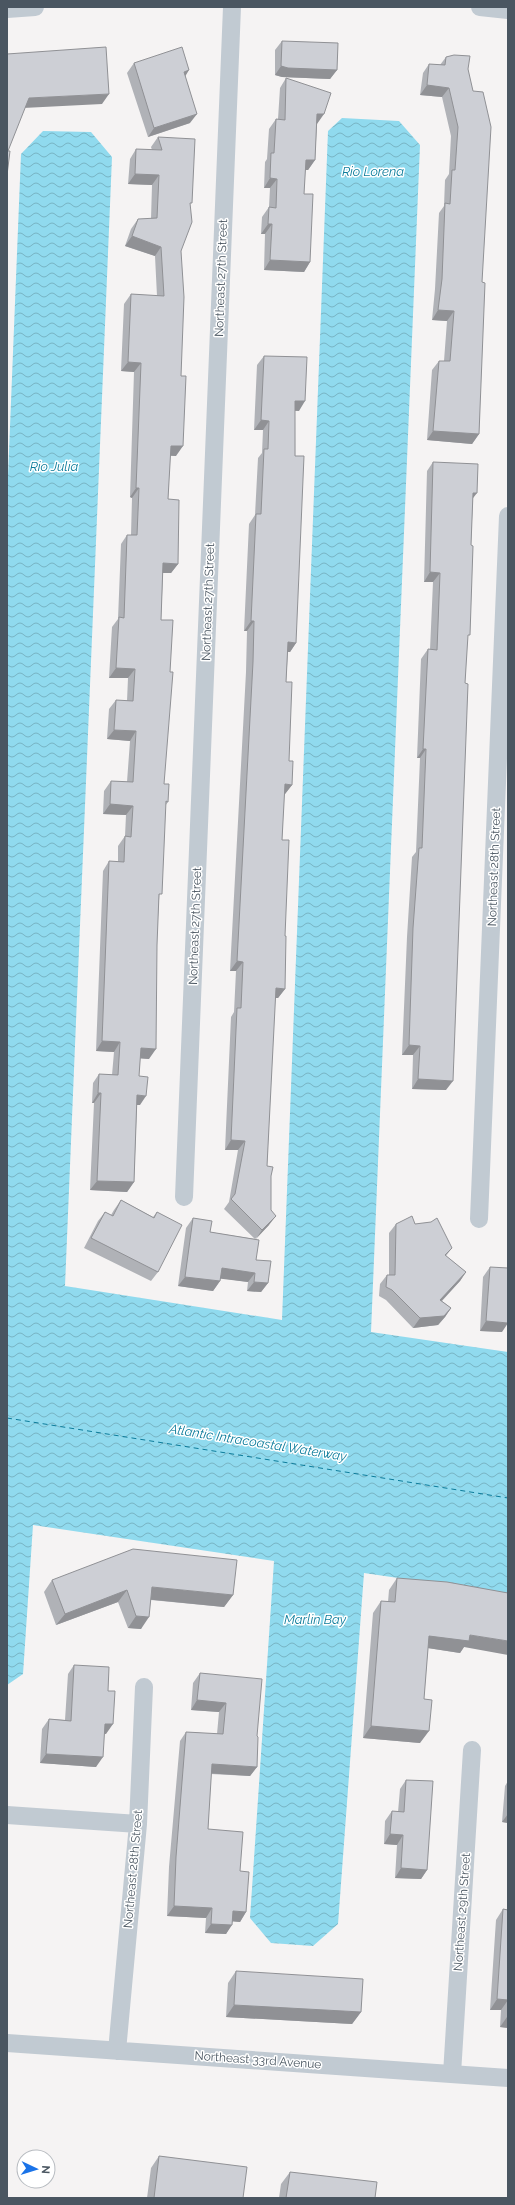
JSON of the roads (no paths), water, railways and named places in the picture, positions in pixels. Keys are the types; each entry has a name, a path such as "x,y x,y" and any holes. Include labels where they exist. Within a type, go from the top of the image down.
{"street":[{"path":"7,9 35,7"},
{"name":"Northeast 27th Street","path":"184,1197 232,7"},
{"path":"480,7 508,10"},
{"name":"Northeast 28th Street","path":"480,1219 508,516"},
{"name":"Northeast 28th Street","path":"117,2051 138,1824 144,1686"},
{"name":"Northeast 29th Street","path":"452,2074 472,1750"},
{"path":"7,1815 138,1824"},
{"name":"Northeast 33rd Avenue","path":"7,2043 508,2078"}],"water":[{"path":"342,118 399,121 420,145 371,1332 508,1352 508,1594 364,1573 338,1924 313,1946 271,1943 250,1918 274,1561 33,1525 23,1674 7,1685 7,501 21,154 43,131 91,132 112,157 65,1286 282,1320 328,131"}],"water label":[{"name":"Rio Lorena","path":"373,171"},
{"name":"Rio Julia","path":"54,466"},
{"name":"Atlantic Intracoastal Waterway","path":"258,1442"},
{"name":"Marlin Bay","path":"315,1619"}]}
